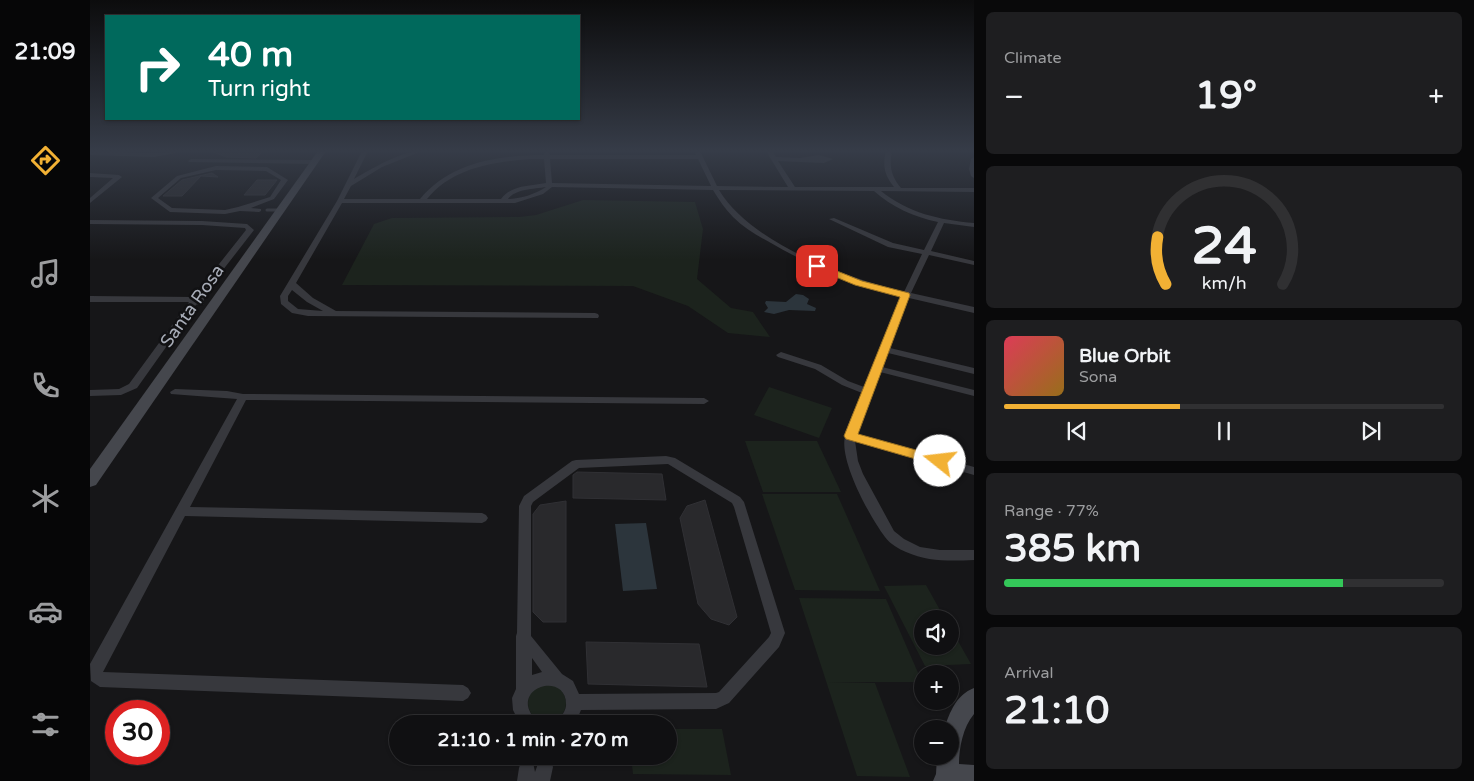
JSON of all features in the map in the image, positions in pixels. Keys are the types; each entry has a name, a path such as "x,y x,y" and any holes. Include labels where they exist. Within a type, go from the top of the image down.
{"street":[{"path":"90,201 106,187"},
{"path":"166,187 154,198 170,210 225,212 272,198 279,187"},
{"name":"Santa Rosa","path":"90,481 212,300 297,187"},
{"path":"347,187 284,296 284,302 288,308 308,313 340,314 595,316"},
{"path":"422,201 433,187"},
{"path":"340,200 515,201 546,191 548,187"},
{"path":"685,187 974,190"},
{"path":"716,188 731,211 746,224 797,256 858,283 974,310"},
{"path":"876,190 906,210 942,221 974,225"},
{"path":"240,209 259,210"},
{"path":"832,219 885,243 926,254 974,263"},
{"path":"942,221 906,295 850,436 849,446 851,459 890,535 910,550 922,554 974,555"},
{"path":"90,222 202,223 250,228 133,386 121,392 90,393"},
{"path":"291,283 313,303 340,314"},
{"path":"90,299 196,300"},
{"path":"884,349 974,371"},
{"path":"781,355 818,367 846,383 868,392"},
{"path":"878,369 974,393"},
{"path":"175,392 228,394 243,397 704,401"},
{"path":"243,397 94,677 463,693"},
{"path":"850,436 974,471"},
{"path":"524,690 525,506 528,499 572,466 582,462 671,461 736,500 740,505 778,633 774,642 724,698 716,701 573,702"},
{"path":"181,511 482,518"},
{"path":"523,636 558,680 570,691 573,702 573,711 570,715"},
{"path":"522,715 520,698 529,684 543,678 558,680"},
{"path":"958,720 960,714 974,698"},
{"path":"947,772 974,777"}],"lane":[{"path":"267,210 281,210"}],"shaded area":[{"path":"583,200 695,202 703,229 697,279 731,308 753,312 770,337 728,333 688,306 633,286 342,285 374,224 392,218 519,217 536,215"},
{"path":"796,294 803,295 809,299 807,304 816,308 815,311 789,310 774,314 764,312 768,308 765,303 766,301 786,302"},
{"path":"769,387 832,408 819,438 754,415"},
{"path":"745,441 817,441 841,492 763,492"},
{"path":"762,494 837,494 880,591 795,590"},
{"path":"646,523 657,589 623,591 615,524"},
{"path":"926,585 940,610 914,610 914,645 884,586"},
{"path":"799,598 886,599 915,665 914,682 829,682 875,683 910,777 857,776"},
{"path":"959,643 971,664 948,665 924,665 919,655 959,655"},
{"path":"547,684 554,686 564,696 566,703 561,715 533,715 530,710 528,703 530,696 540,686"},
{"path":"677,729 722,729 731,775 633,774 632,765 677,765"}],"building":[{"path":"173,187 190,187 182,196 163,196"},
{"path":"251,187 271,187 265,195 244,195"},
{"path":"577,472 662,474 666,500 573,498 573,475"},
{"path":"705,500 737,617 729,625 711,619 698,604 680,518 687,506"},
{"path":"566,501 566,622 543,622 533,612 533,514 540,505"},
{"path":"586,642 699,644 707,687 588,684"}],"tunnel":[{"path":"195,300 207,300"}],"route":[{"path":"817,266 858,283 906,295 850,436 940,461"}]}
